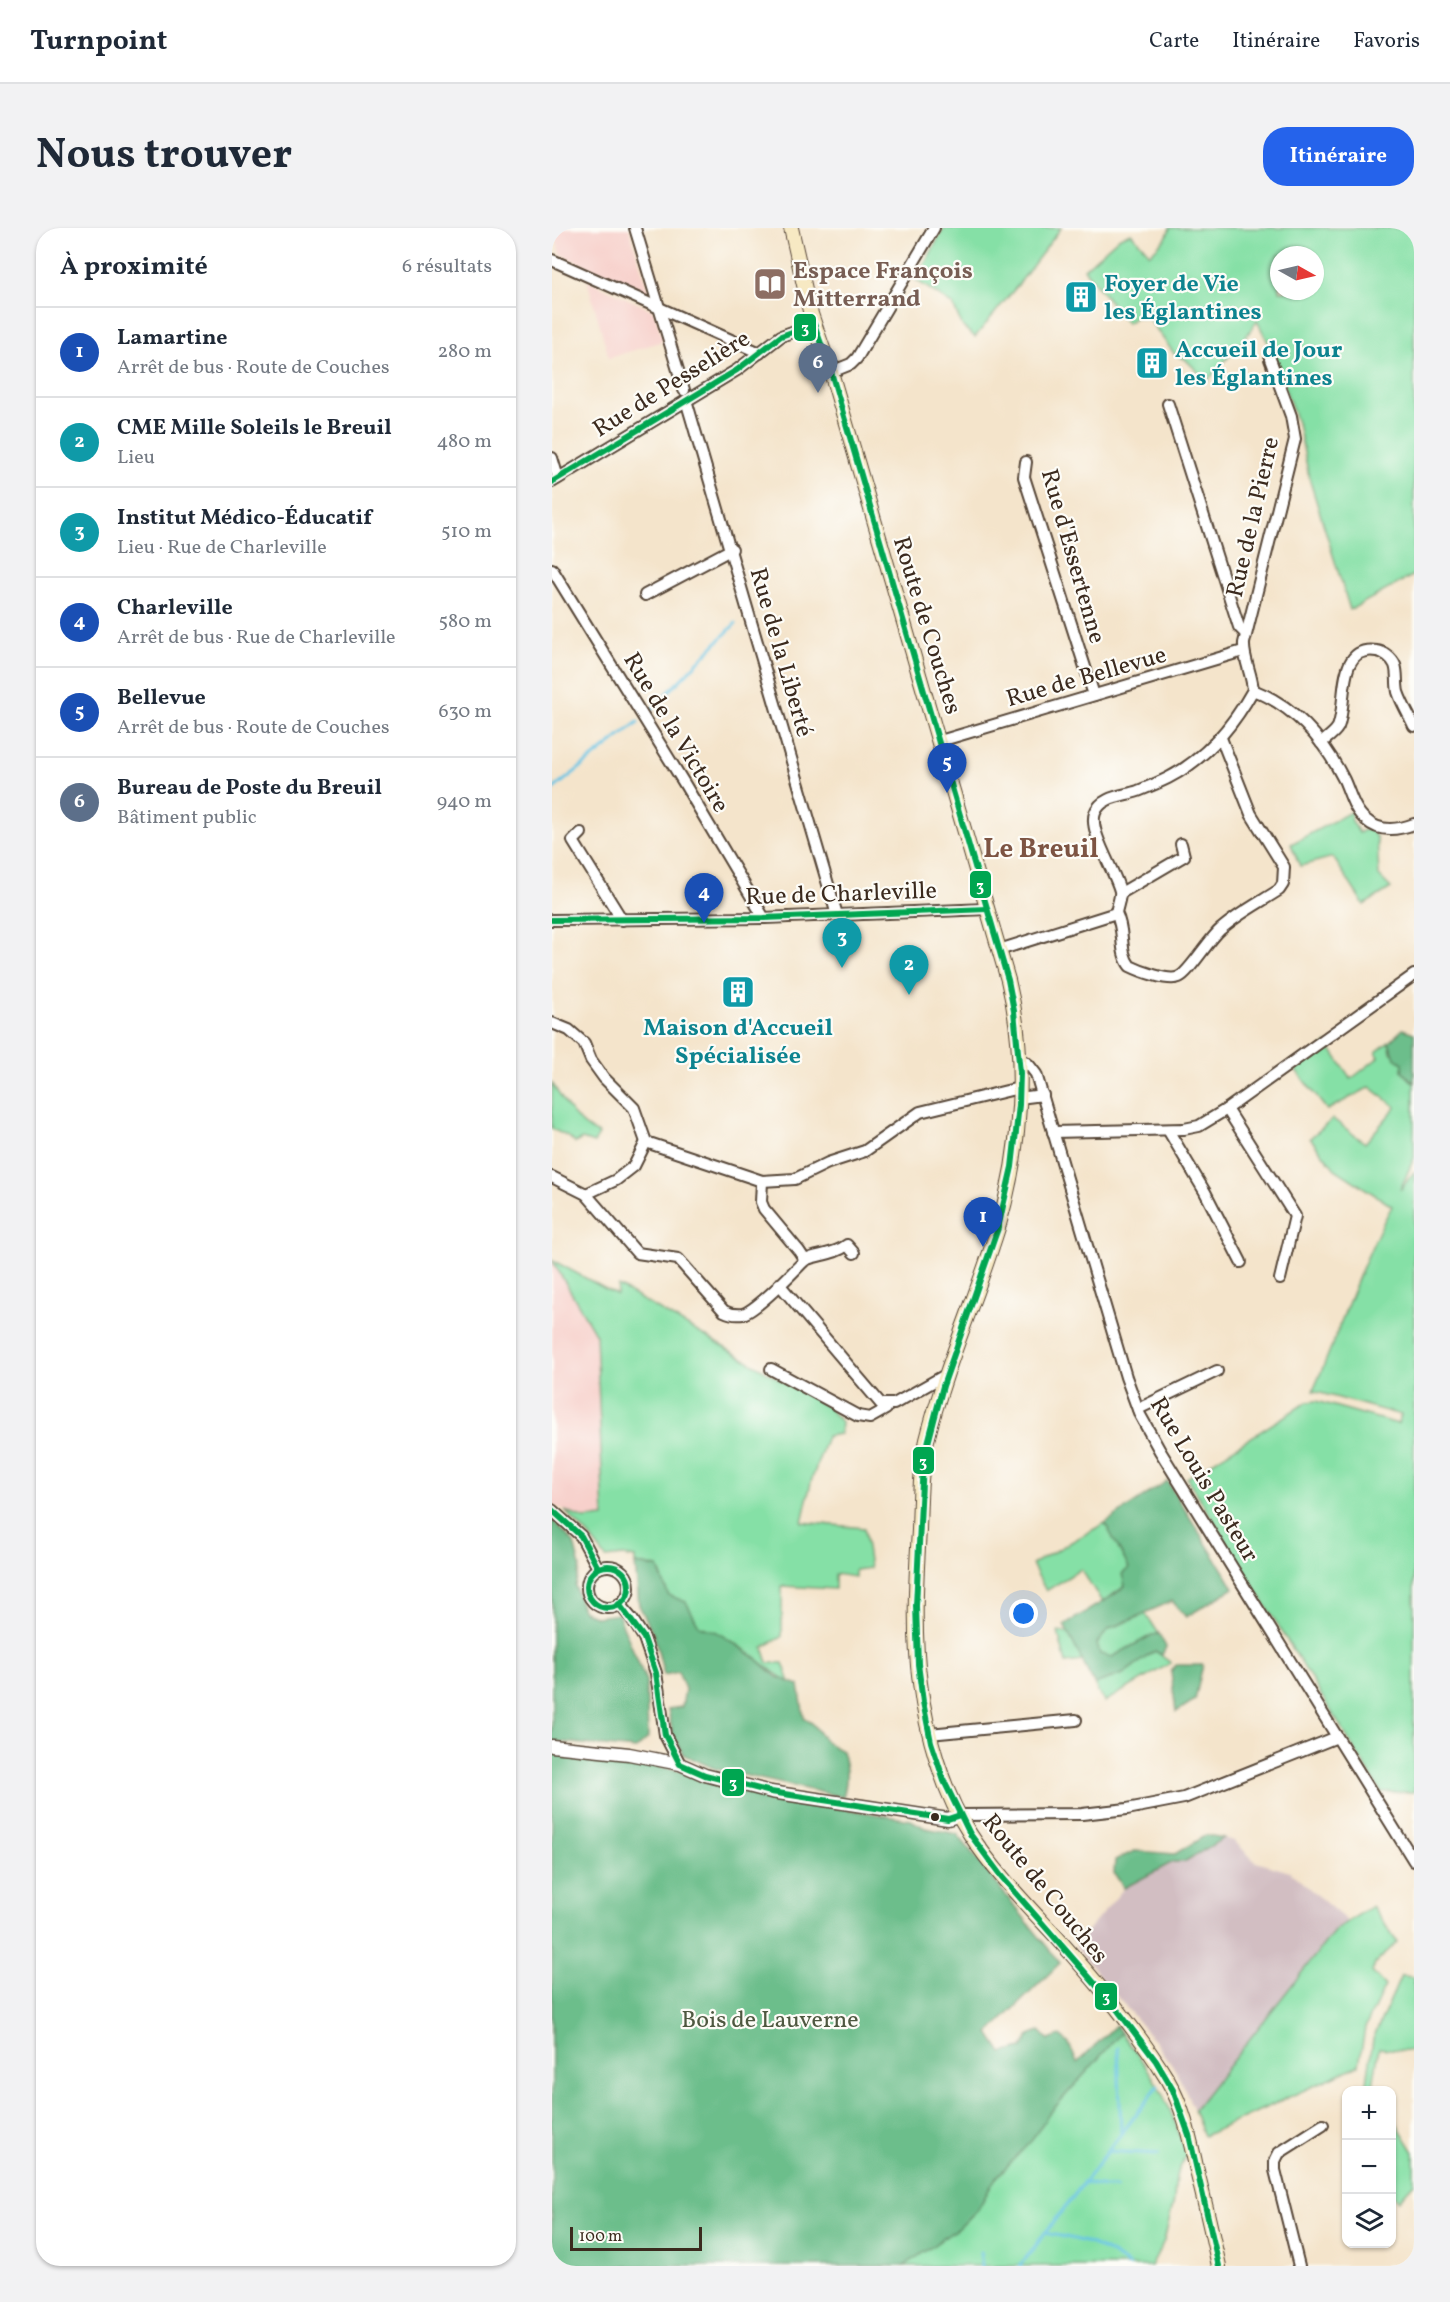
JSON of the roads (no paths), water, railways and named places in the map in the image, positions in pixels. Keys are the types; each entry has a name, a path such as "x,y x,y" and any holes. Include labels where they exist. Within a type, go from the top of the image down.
{"main road":[{"name":"Route de Couches","path":"791,228 813,324 831,372 940,741 1015,1008 1020,1072 1016,1141 1002,1213 927,1439 917,1561 917,1659 929,1734 970,1835 1128,2023 1175,2093 1186,2123 1219,2266"}],"street":[{"name":"Rue de la Liberté","path":"635,228 732,549 837,915"},
{"path":"831,372 851,364 857,358 934,228"},
{"path":"552,260 760,353"},
{"name":"Rue de Pesselière","path":"555,480 685,395 737,370 781,336 813,324"},
{"name":"Rue de la Pierre","path":"1243,651 1294,438 1291,416 1270,358"},
{"path":"1168,404 1239,627 1246,634"},
{"path":"552,458 555,480"},
{"name":"Rue d'Essertenne","path":"1026,462 1024,477 1094,696"},
{"path":"645,595 732,549"},
{"name":"Rue de la Victoire","path":"552,569 764,918"},
{"path":"1221,738 1251,814 1284,867 1282,884 1279,890 1238,915 1220,930 1182,975 1169,979 1130,966 1123,952 1123,932 1116,913 1120,893 1096,834 1094,818 1096,810 1108,800 1138,791 1171,776 1221,738 1253,690 1250,671 1243,651"},
{"name":"Rue de Bellevue","path":"940,741 1243,651"},
{"path":"1321,743 1336,730 1350,662 1364,651 1381,652 1395,665 1399,695 1414,726"},
{"path":"1253,690 1285,707 1321,743 1366,821 1388,830 1414,824"},
{"path":"581,833 573,841 622,921"},
{"path":"1120,893 1184,856 1181,843"},
{"name":"Rue de Charleville","path":"552,920 764,918 987,909"},
{"path":"999,950 1116,913"},
{"path":"1053,1132 1168,1130 1199,1126 1227,1109 1414,975"},
{"path":"552,1023 569,1030 584,1043 591,1060 604,1078 634,1108 646,1142 634,1166 615,1180 586,1194"},
{"name":"Rue Louis Pasteur","path":"1019,1057 1036,1074 1126,1377 1138,1409 1160,1451 1414,1861"},
{"path":"1020,1072 1041,1089"},
{"path":"646,1142 762,1181 795,1179 828,1163 864,1151 910,1118 930,1108 1041,1089"},
{"path":"1227,1109 1295,1216 1294,1228 1280,1279"},
{"path":"1168,1130 1205,1192 1241,1262"},
{"path":"552,1177 586,1194 637,1253 678,1259 724,1311 730,1314 745,1313 805,1260 838,1252 847,1245 854,1253"},
{"path":"762,1181 761,1202 764,1209 805,1260"},
{"path":"779,1284 877,1400 887,1405 902,1401 947,1374"},
{"path":"771,1369 858,1416 870,1418 886,1409 887,1405"},
{"path":"1138,1409 1218,1371"},
{"path":"552,1510 581,1536 598,1568"},
{"path":"611,1566 617,1568 626,1577 628,1589 623,1601 619,1604 604,1607 597,1605 588,1594 588,1580 598,1568 611,1566"},
{"path":"619,1604 644,1638 656,1673 665,1735 680,1764"},
{"path":"929,1734 1076,1720"},
{"path":"552,1746 629,1754 680,1764 705,1775 771,1792 948,1819 960,1815 1082,1814 1167,1802 1184,1798 1337,1737"},
{"path":"1299,2266 1275,2170 1275,2161 1279,2153 1323,2125"}],"waterway":[{"path":"650,711 736,623"},
{"path":"552,790 638,722"},
{"path":"1118,2048 1121,2133"},
{"path":"1020,2266 1158,2086"},
{"path":"1106,2151 1159,2154"},
{"path":"1083,2182 1116,2187"},
{"path":"1044,2233 1089,2243 1129,2266"},
{"path":"980,2252 982,2266"}],"place":[{"name":"Espace François Mitterrand","path":"770,284"},
{"name":"Foyer de Vie les Églantines","path":"1081,297"},
{"name":"Accueil de Jour les Églantines","path":"1152,363"},
{"name":"Bureau de Poste du Breuil","path":"818,393"},
{"name":"Bellevue","path":"947,793"},
{"name":"Charleville","path":"704,923"},
{"name":"Institut Médico-Éducatif","path":"842,968"},
{"name":"Maison d'Accueil Spécialisée","path":"738,992"},
{"name":"CME Mille Soleils le Breuil","path":"909,995"},
{"name":"Lamartine","path":"983,1247"}],"district":[{"name":"Le Breuil","path":"1041,848"}],"park label":[{"name":"Bois de Lauverne","path":"770,2019"}]}
